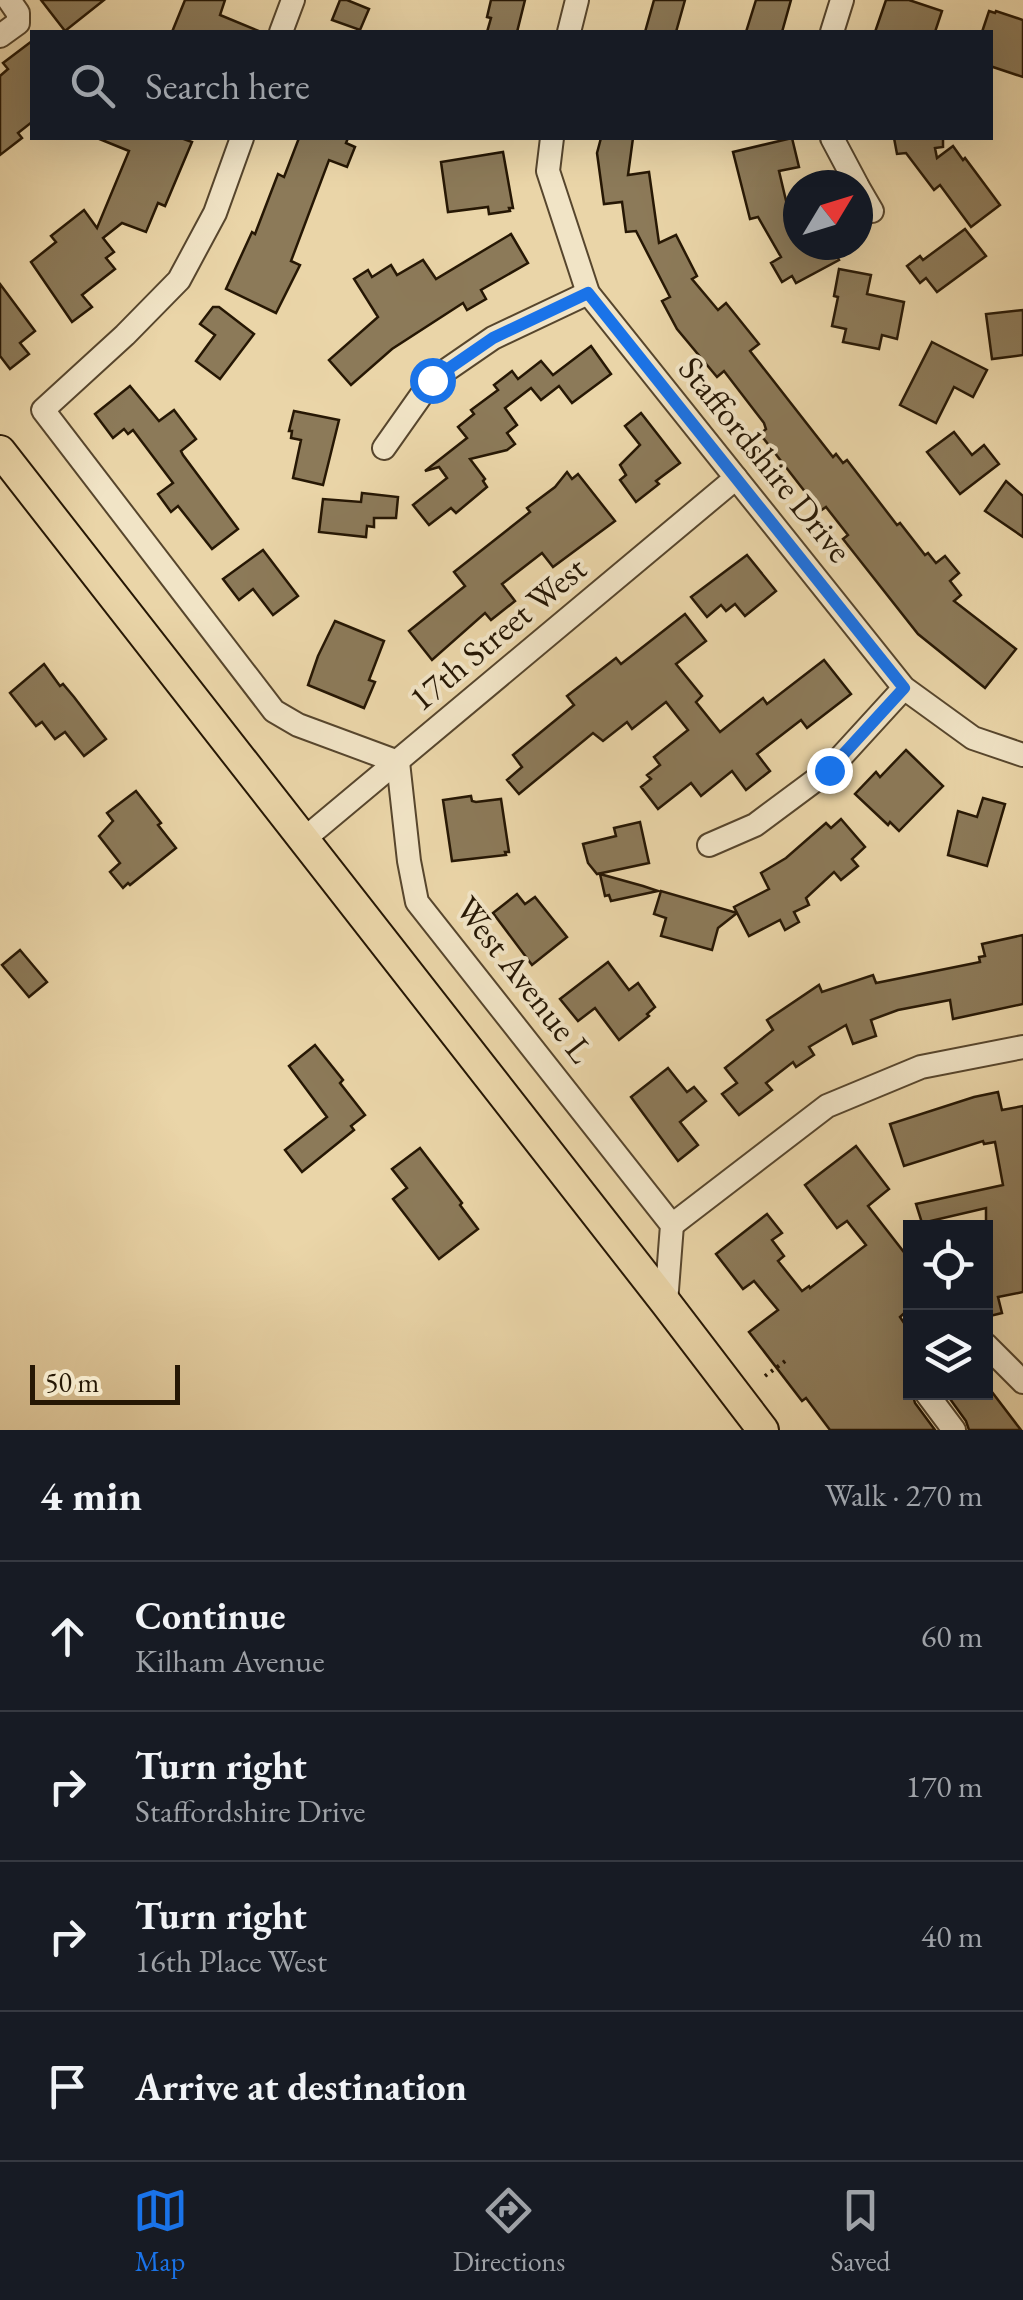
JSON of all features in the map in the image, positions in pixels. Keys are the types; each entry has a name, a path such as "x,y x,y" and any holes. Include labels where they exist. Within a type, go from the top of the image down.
{"main road":[{"path":"0,451 763,1430"}],"street":[{"path":"0,36 18,23 18,13 9,0"},
{"path":"282,30 293,0"},
{"path":"570,30 578,0"},
{"path":"833,30 842,0"},
{"path":"241,140 214,212 179,280 43,410 274,711 298,725 398,762"},
{"name":"Staffordshire Drive","path":"552,140 548,171 588,293 904,688 973,738 1023,755"},
{"path":"833,140 849,170"},
{"path":"384,448 432,380 493,338 588,293"},
{"name":"17th Street West","path":"303,840 736,478"},
{"path":"709,844 756,825 829,770 904,688"},
{"name":"West Avenue L","path":"398,762 408,860 417,902 672,1225"},
{"path":"666,1303 672,1225 827,1106 920,1068 1023,1047"},
{"path":"993,1352 1023,1382"},
{"path":"932,1400 954,1430"}],"path":[{"path":"765,1376 788,1358"}],"building":[{"path":"41,0 104,0 66,30"},
{"path":"185,0 225,0 220,15 256,30 173,30"},
{"path":"340,0 369,9 360,30 332,20"},
{"path":"491,0 525,0 518,30 488,30 491,18 487,17"},
{"path":"654,0 685,0 677,30 646,30"},
{"path":"756,0 791,0 783,30 747,30"},
{"path":"886,0 909,0 942,11 936,30 876,30"},
{"path":"989,11 1023,20 1023,77 993,67 993,30 983,30"},
{"path":"30,43 30,124 18,133 22,138 0,155 0,76 8,69 3,63"},
{"path":"102,140 192,142 165,206 158,203 146,232 122,223 103,238 114,252 106,258 115,269 82,295 92,307 72,322 31,262 56,242 51,236 84,210 97,228 129,151"},
{"path":"298,140 347,140 346,143 355,147 347,167 329,160 291,261 300,265 276,313 226,289 252,232 255,234 278,174 284,177"},
{"path":"600,140 633,140 628,175 649,172 659,243 676,235 697,276 692,279 718,310 726,303 759,344 750,351 833,457 836,454 843,463 847,460 925,555 928,553 936,563 945,556 959,573 950,581 961,595 954,601 1016,649 985,688 918,634 843,539 848,535 826,507 820,511 760,434 766,429 764,423 724,371 717,377 677,329 662,301 670,297 636,231 626,232 622,202 604,204 597,153"},
{"path":"792,140 799,167 779,171 783,188 783,260 839,260 796,283 792,276 782,282 771,263 781,257 758,217 750,219 733,152"},
{"path":"894,140 943,140 943,147 935,148 937,158 953,146 1000,205 971,227 940,185 934,190 906,153 897,154"},
{"path":"503,152 513,208 489,214 488,207 448,212 441,162"},
{"path":"965,229 986,256 937,292 926,278 920,283 907,266 920,256 923,260"},
{"path":"511,234 528,263 481,290 486,299 467,310 463,303 392,349 351,385 329,360 378,317 354,279 368,270 372,277 391,265 397,275 423,260 436,279"},
{"path":"839,269 871,275 867,294 904,302 897,339 882,335 879,349 843,342 846,329 832,326"},
{"path":"0,284 35,331 20,343 29,354 10,369 0,356"},
{"path":"213,307 219,307 254,334 220,379 196,361 215,335 200,324"},
{"path":"1023,310 1023,355 992,359 986,314"},
{"path":"932,342 987,370 973,397 954,387 936,423 900,405"},
{"path":"591,346 611,374 572,403 559,386 541,400 531,388 505,408 517,425 507,433 515,444 507,450 470,459 487,487 456,513 451,508 429,525 413,505 447,478 439,467 425,471 467,438 458,427 474,414 471,410 498,390 494,385 512,371 518,379 541,361 553,375"},
{"path":"130,386 159,421 174,410 196,439 181,451 238,529 212,549 178,506 171,512 158,494 173,483 133,430 128,434 124,429 113,438 95,414"},
{"path":"294,411 339,420 323,485 293,478 301,440 291,438 289,431"},
{"path":"641,413 680,463 636,502 620,480 626,475 620,465 640,445 625,426"},
{"path":"954,432 972,455 984,445 999,464 960,494 927,452"},
{"path":"567,472 572,479 578,474 615,521 553,567 542,553 502,584 515,601 491,620 485,613 432,660 409,631 465,586 454,572 530,512 527,508 555,487"},
{"path":"1006,481 1023,496 1023,537 985,511"},
{"path":"362,493 398,497 396,518 374,518 374,527 367,526 366,537 319,532 323,499 361,502"},
{"path":"263,550 298,596 273,615 253,589 239,600 223,579"},
{"path":"747,555 776,591 745,616 735,604 726,611 721,605 707,617 691,597"},
{"path":"685,614 706,641 676,664 702,696 696,702 720,732 763,698 767,704 824,660 851,694 807,728 801,720 757,754 770,771 746,790 732,771 701,796 691,783 658,809 641,787 651,779 647,775 660,765 654,757 688,730 666,702 632,729 627,722 603,741 593,733 519,794 507,780 522,767 513,755 574,705 567,696 616,658 621,664"},
{"path":"335,621 384,641 369,680 375,682 364,708 308,685"},
{"path":"44,664 106,739 84,756 65,732 55,739 42,722 36,726 10,693"},
{"path":"906,750 943,786 899,831 855,794 876,772 880,777"},
{"path":"136,791 176,848 123,888 110,872 120,863 99,836 113,821 107,813"},
{"path":"471,796 476,802 501,799 509,852 506,855 452,861 443,800"},
{"path":"983,798 1005,804 987,866 948,855 958,811 977,817"},
{"path":"841,819 865,847 852,859 858,866 841,880 834,872 806,898 809,905 794,912 799,922 785,930 780,920 749,936 734,907 769,889 761,873 786,858 826,823 831,828"},
{"path":"640,822 649,863 597,874 588,863 583,844 616,836 614,828"},
{"path":"600,874 658,891 611,901 609,895 605,896"},
{"path":"661,891 737,913 718,928 712,950 661,936 666,918 654,914"},
{"path":"517,894 525,904 535,897 567,937 532,965 493,913"},
{"path":"1023,935 1023,1004 953,1019 950,1000 898,1010 871,1020 876,1036 853,1044 846,1025 809,1047 814,1055 796,1067 793,1062 766,1083 772,1090 739,1115 722,1094 737,1083 725,1068 773,1030 767,1020 819,985 822,992 873,975 876,983 980,962 979,957 985,956 982,944"},
{"path":"20,950 47,982 29,997 2,965"},
{"path":"608,962 629,990 638,983 655,1007 619,1040 595,1008 578,1021 560,999"},
{"path":"315,1045 365,1115 351,1126 354,1130 302,1172 285,1150 327,1117 289,1066"},
{"path":"668,1068 687,1092 694,1087 706,1101 680,1122 698,1145 678,1161 631,1097"},
{"path":"998,1092 1002,1110 1023,1106 1023,1292 998,1297 1002,1313 993,1315 993,1220 986,1220 986,1208 921,1220 916,1204 1003,1185 995,1142 983,1141 904,1166 890,1124"},
{"path":"856,1146 889,1189 868,1206 903,1251 903,1400 914,1400 935,1430 830,1430 806,1398 802,1401 749,1332 778,1310 754,1281 743,1289 716,1254 767,1214 782,1233 772,1240 784,1256 778,1261 802,1291 866,1245 847,1221 837,1228 805,1185"},
{"path":"420,1148 478,1229 439,1259 393,1199 407,1188 392,1169"},
{"path":"993,1393 1021,1430 969,1430 951,1400 993,1400"}],"route":[{"path":"432,380 493,338 588,293 904,688 829,770"}]}
